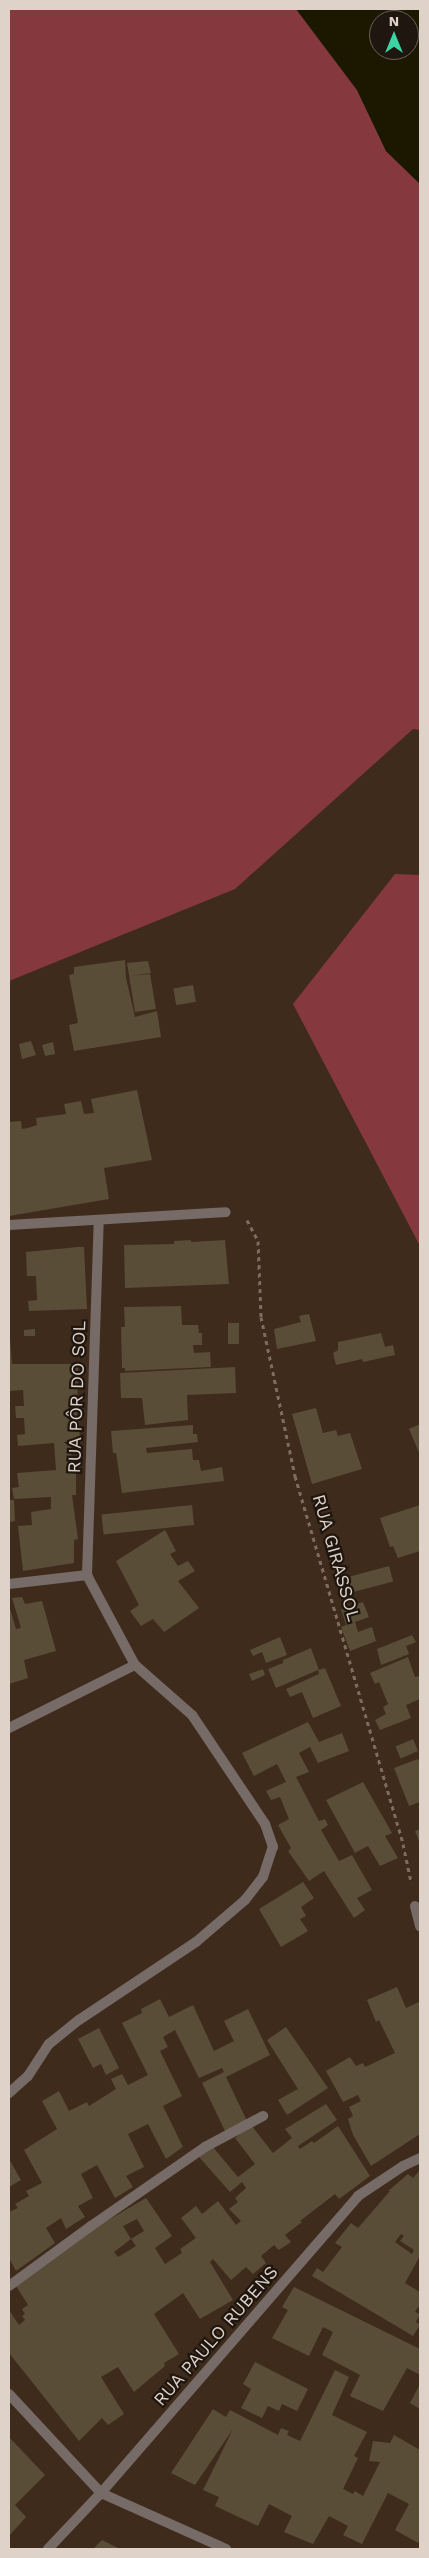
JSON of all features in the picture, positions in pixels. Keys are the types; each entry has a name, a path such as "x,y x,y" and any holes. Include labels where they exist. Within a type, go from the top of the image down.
{"street":[{"path":"9,1225 226,1212"},
{"name":"RUA PÔR DO SOL","path":"87,1575 99,1220"},
{"path":"9,1584 87,1575 135,1665 192,1715 265,1824 274,1846 264,1877 245,1900 196,1942 79,2020 49,2044 28,2076 9,2093"},
{"path":"9,1728 135,1665"},
{"path":"415,1906 420,1926"},
{"path":"9,2286 91,2226 205,2147 263,2116"},
{"name":"RUA PAULO RUBENS","path":"48,2549 101,2493 358,2196 403,2166 420,2158"},
{"path":"9,2394 101,2493 226,2549"}],"path":[{"name":"RUA GIRASSOL","path":"226,1212 235,1212 249,1221 258,1241 260,1317 295,1476 403,1844 415,1906"}],"shaded area":[{"path":"9,9 296,9 357,90 386,151 420,184 420,730 413,729 235,889 9,981"},
{"path":"296,9 420,9 420,184 386,151 357,90"},
{"path":"395,874 420,875 420,1246 293,1004"}],"building":[{"path":"125,960 126,978 135,1017 157,1011 161,1037 74,1051 69,1025 78,1023 69,975 74,974 74,967"},
{"path":"148,961 151,973 131,976 150,974 156,1009 135,1012 127,963"},
{"path":"193,985 196,1002 176,1005 173,988"},
{"path":"31,1041 36,1055 22,1059 19,1044"},
{"path":"53,1042 55,1054 45,1056 42,1045"},
{"path":"137,1090 152,1160 104,1168 109,1199 9,1216 9,1122 21,1121 22,1129 28,1128 37,1125 36,1118 66,1114 64,1104 81,1101 84,1114 94,1113 91,1099"},
{"path":"191,1240 191,1242 225,1240 229,1284 125,1288 124,1245 174,1244 174,1241"},
{"path":"84,1247 87,1309 29,1311 28,1301 37,1300 36,1276 27,1276 26,1252"},
{"path":"181,1306 182,1325 198,1325 199,1333 202,1333 202,1345 193,1345 194,1353 210,1352 211,1367 125,1371 125,1368 122,1368 121,1327 125,1327 124,1307"},
{"path":"309,1314 316,1341 277,1349 274,1329 301,1322 299,1316"},
{"path":"228,1323 239,1323 239,1344 228,1344"},
{"path":"9,1326 12,1364 78,1364 77,1416 79,1416 80,1442 71,1443 72,1468 76,1468 76,1495 72,1495 78,1539 74,1540 74,1563 23,1571 18,1526 32,1525 31,1512 51,1509 51,1497 14,1499 12,1488 19,1487 17,1473 56,1470 54,1443 18,1446 17,1435 25,1434 24,1418 16,1418 15,1406 24,1406 23,1390 9,1391"},
{"path":"35,1329 35,1336 24,1336 24,1330"},
{"path":"381,1333 385,1347 393,1345 395,1355 363,1362 362,1359 336,1365 333,1353 338,1350 338,1342"},
{"path":"235,1367 236,1393 187,1395 188,1420 145,1425 142,1398 121,1398 120,1373"},
{"path":"316,1408 323,1433 336,1430 338,1436 350,1433 362,1469 312,1484 292,1414"},
{"path":"420,1424 420,1455 409,1429"},
{"path":"193,1425 193,1434 197,1434 198,1442 146,1448 147,1453 192,1449 193,1460 199,1460 201,1471 222,1467 224,1481 122,1493 116,1453 113,1453 111,1431"},
{"path":"9,1500 14,1500 15,1521 9,1522"},
{"path":"192,1505 194,1525 104,1534 101,1515"},
{"path":"420,1505 420,1551 398,1558 393,1546 390,1547 380,1518"},
{"path":"165,1530 176,1551 170,1554 178,1566 188,1561 195,1571 178,1581 199,1608 164,1632 153,1619 141,1626 130,1611 139,1605 116,1561"},
{"path":"389,1566 393,1581 348,1594 344,1578"},
{"path":"22,1597 25,1604 42,1601 56,1651 24,1660 28,1678 9,1684 9,1605 16,1629 21,1628 12,1598"},
{"path":"363,1602 369,1617 355,1622 358,1632 372,1627 376,1641 350,1651 341,1627 346,1625 341,1609"},
{"path":"412,1635 416,1642 406,1646 409,1654 381,1665 377,1649"},
{"path":"280,1637 287,1655 266,1663 262,1652 253,1656 250,1650"},
{"path":"311,1648 319,1670 325,1668 341,1706 313,1718 302,1692 290,1697 286,1689 319,1674 318,1670 276,1688 268,1669 283,1663 283,1660"},
{"path":"408,1657 415,1677 419,1676 420,1678 420,1699 406,1705 411,1718 380,1730 375,1720 386,1714 383,1707 388,1704 379,1682 375,1684 370,1673"},
{"path":"263,1669 265,1675 252,1681 249,1674"},
{"path":"308,1722 319,1742 342,1733 349,1751 318,1763 310,1747 299,1753 309,1772 296,1777 319,1821 325,1819 328,1825 321,1830 339,1861 352,1855 372,1890 357,1898 365,1910 354,1918 324,1871 309,1881 288,1851 291,1848 278,1825 289,1819 280,1797 271,1800 266,1791 286,1782 277,1764 254,1776 242,1753"},
{"path":"413,1739 418,1751 401,1758 396,1746"},
{"path":"418,1759 420,1764 420,1802 409,1806 394,1768"},
{"path":"363,1782 392,1833 385,1836 398,1858 380,1866 368,1846 355,1853 326,1800"},
{"path":"420,1829 420,1844 415,1831"},
{"path":"303,1882 314,1898 301,1907 306,1916 300,1919 308,1931 281,1947 259,1909"},
{"path":"397,1987 406,2008 419,2002 420,2006 420,2134 371,2166 353,2135 348,2119 353,2116 349,2107 361,2101 358,2095 343,2102 326,2071 350,2057 356,2066 363,2063 365,2067 395,2053 379,2020 376,2022 367,2000"},
{"path":"160,1999 169,2017 193,2005 214,2051 234,2041 224,2021 248,2009 270,2055 226,2077 247,2121 225,2131 202,2083 224,2072 222,2068 199,2078 175,2030 163,2037 168,2047 160,2051 182,2096 163,2106 183,2147 166,2159 148,2124 128,2134 144,2167 126,2176 133,2187 115,2198 97,2165 81,2174 93,2198 78,2206 85,2217 66,2229 61,2218 46,2228 55,2243 16,2271 9,2258 9,2212 18,2208 15,2204 29,2196 26,2191 42,2183 24,2150 57,2129 42,2101 59,2091 69,2111 87,2102 89,2106 116,2089 111,2079 122,2074 128,2085 148,2075 122,2023 142,2013 141,2009"},
{"path":"286,2027 328,2088 287,2115 278,2100 298,2089 267,2040"},
{"path":"99,2028 119,2068 106,2075 101,2064 93,2068 78,2039"},
{"path":"326,2104 337,2120 298,2146 300,2149 312,2141 314,2143 338,2126 370,2176 339,2199 335,2194 300,2221 302,2222 285,2235 291,2242 279,2250 274,2245 261,2256 266,2263 253,2274 246,2267 231,2280 213,2259 210,2262 233,2300 200,2319 183,2293 154,2314 179,2354 164,2363 165,2366 134,2392 118,2367 101,2377 124,2414 108,2425 102,2418 79,2441 9,2353 9,2310 19,2325 25,2320 22,2316 25,2314 22,2309 28,2305 16,2286 98,2226 146,2198 172,2236 155,2248 165,2264 182,2253 180,2249 196,2238 181,2218 196,2206 202,2214 218,2201 236,2225 241,2221 229,2209 238,2202 235,2198 246,2188 242,2182 230,2192 199,2157 212,2146 238,2177 255,2164 235,2138 251,2125 273,2153 292,2138 285,2129","holes":["137,2219 144,2231 131,2239 123,2226","131,2239 136,2246 118,2257 114,2252"]},
{"path":"9,2159 21,2180 9,2187"},
{"path":"420,2170 420,2256 405,2283 420,2292 420,2309 418,2307 415,2312 420,2314 416,2322 420,2325 413,2336 312,2276 317,2268 323,2272 342,2247 335,2243 351,2223 358,2228 390,2191 388,2191 408,2174 413,2178","holes":["401,2234 404,2236 400,2241 414,2250 412,2254 395,2242"]},
{"path":"294,2287 420,2349 420,2375 407,2368 383,2411 350,2396 360,2375 322,2355 333,2332 323,2327 309,2356 272,2338 288,2310 282,2307"},
{"path":"255,2362 308,2389 297,2411 282,2404 279,2411 268,2406 262,2418 241,2408 251,2389 243,2384"},
{"path":"335,2370 349,2377 332,2415 367,2432 354,2456 358,2458 343,2489 353,2494 355,2491 363,2496 380,2462 369,2461 373,2441 390,2443 394,2435 420,2450 420,2539 418,2543 395,2530 409,2504 388,2493 362,2544 343,2535 348,2526 329,2516 313,2544 284,2532 292,2516 269,2504 258,2526 215,2506 219,2497 203,2490 233,2429 195,2485 171,2473 213,2409 226,2417 230,2410 278,2435 281,2428 289,2431 287,2435 300,2441"},
{"path":"420,2384 420,2409 410,2403"},
{"path":"9,2437 45,2475 15,2505 26,2517 9,2536"},
{"path":"102,2540 120,2549 93,2549"}]}
